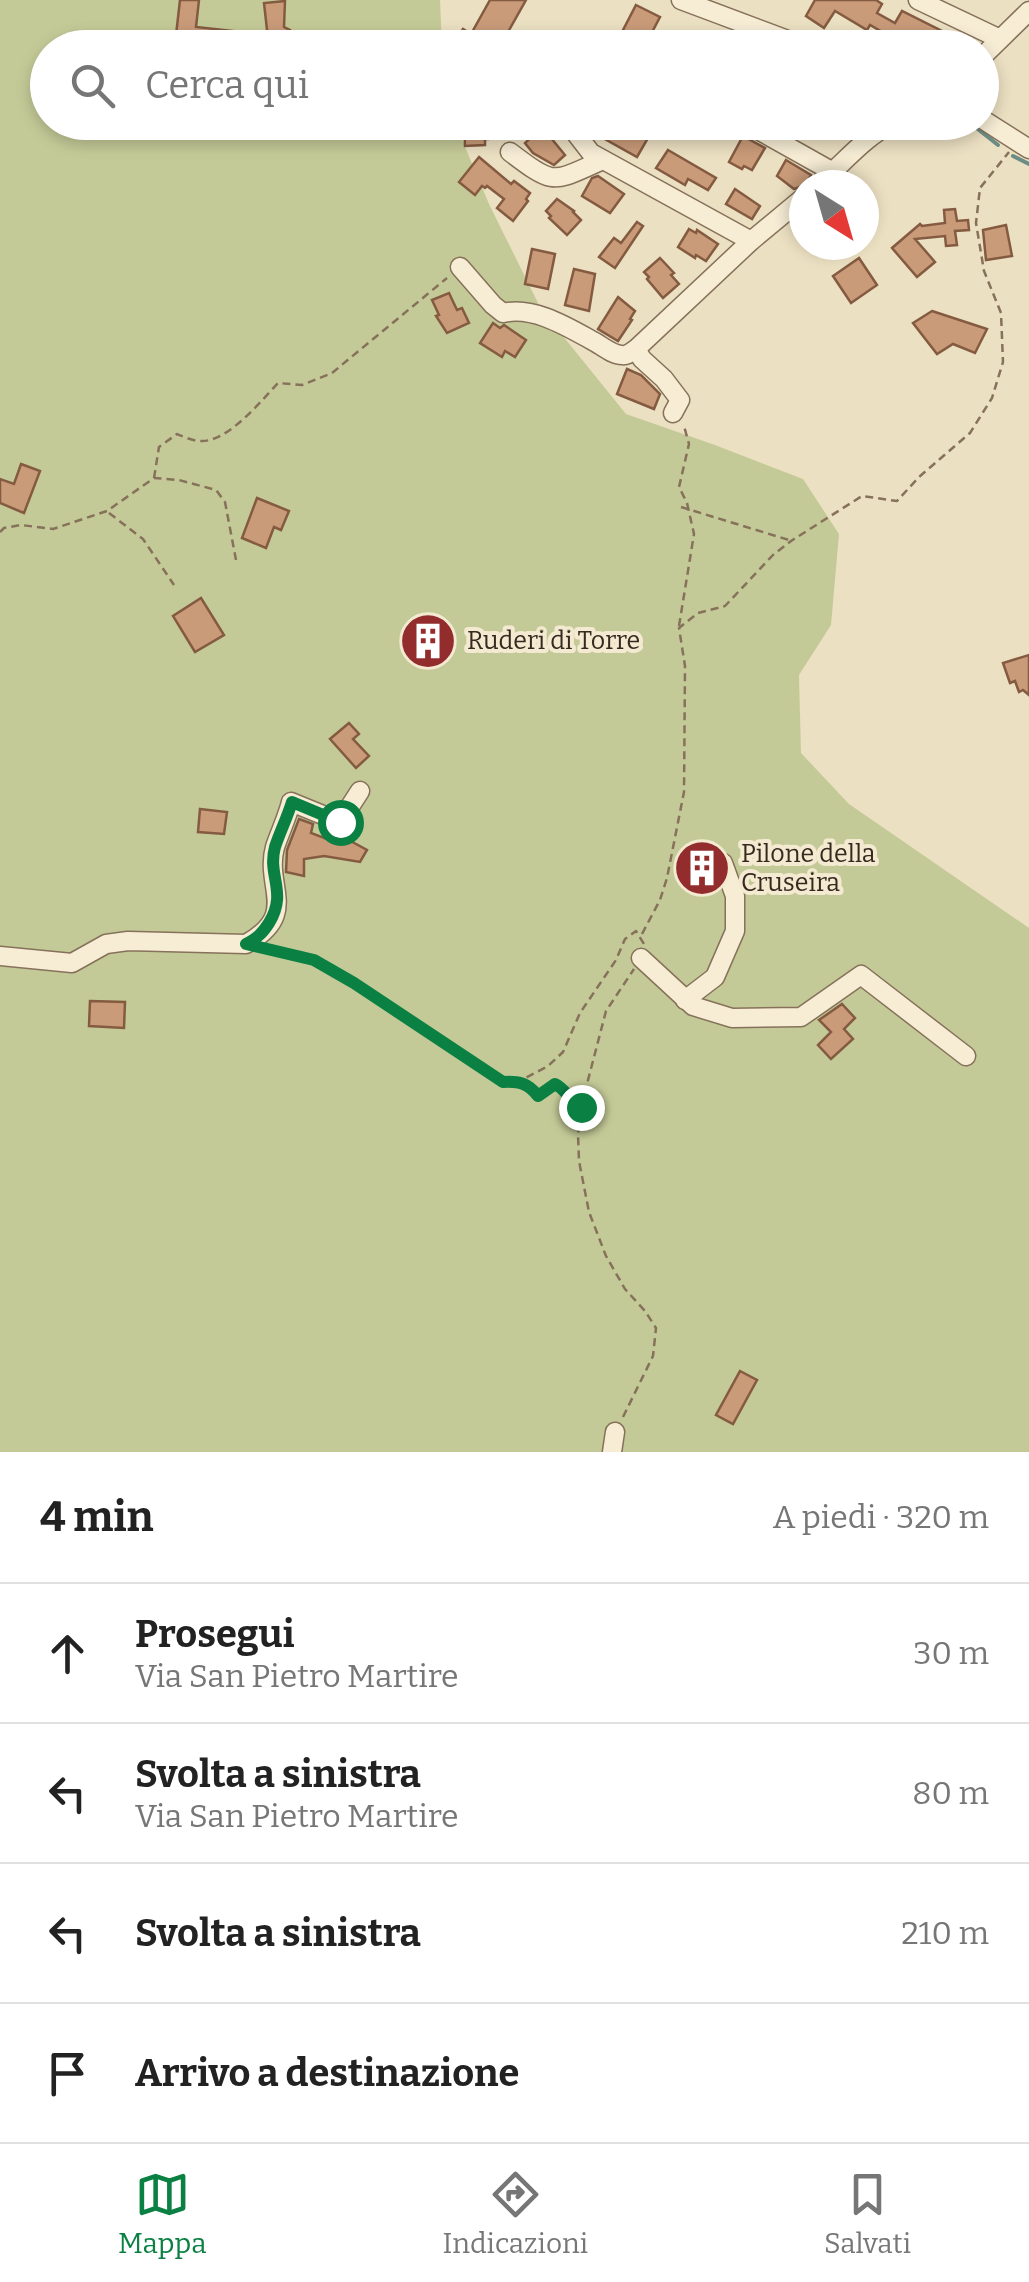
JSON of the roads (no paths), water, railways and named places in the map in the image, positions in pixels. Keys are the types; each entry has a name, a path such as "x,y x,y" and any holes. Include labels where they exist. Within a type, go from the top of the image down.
{"street":[{"path":"681,0 761,30"},
{"path":"918,0 981,30"},
{"path":"1000,39 1029,11"},
{"path":"999,130 1023,146"},
{"path":"581,140 591,153 751,241"},
{"path":"776,140 829,170"},
{"path":"835,170 866,140"},
{"path":"510,152 551,178 562,178 603,160"},
{"path":"460,267 502,312 534,313 626,356 789,209"},
{"path":"636,349 680,400 673,413"},
{"path":"0,956 72,963 106,944 246,944 261,936 276,912 279,901 274,850 292,802 340,822 360,791"},
{"path":"686,1000 714,977 736,931 734,896 722,863"},
{"path":"641,958 693,1006 732,1018 801,1017 861,975 966,1056"},
{"path":"612,1452 615,1432"}],"waterway":[{"path":"992,140 998,145"},
{"path":"1013,156 1029,164"}],"place":[{"name":"Ruderi di Torre","path":"428,641"},
{"name":"Pilone della Cruseira","path":"702,868"}]}
